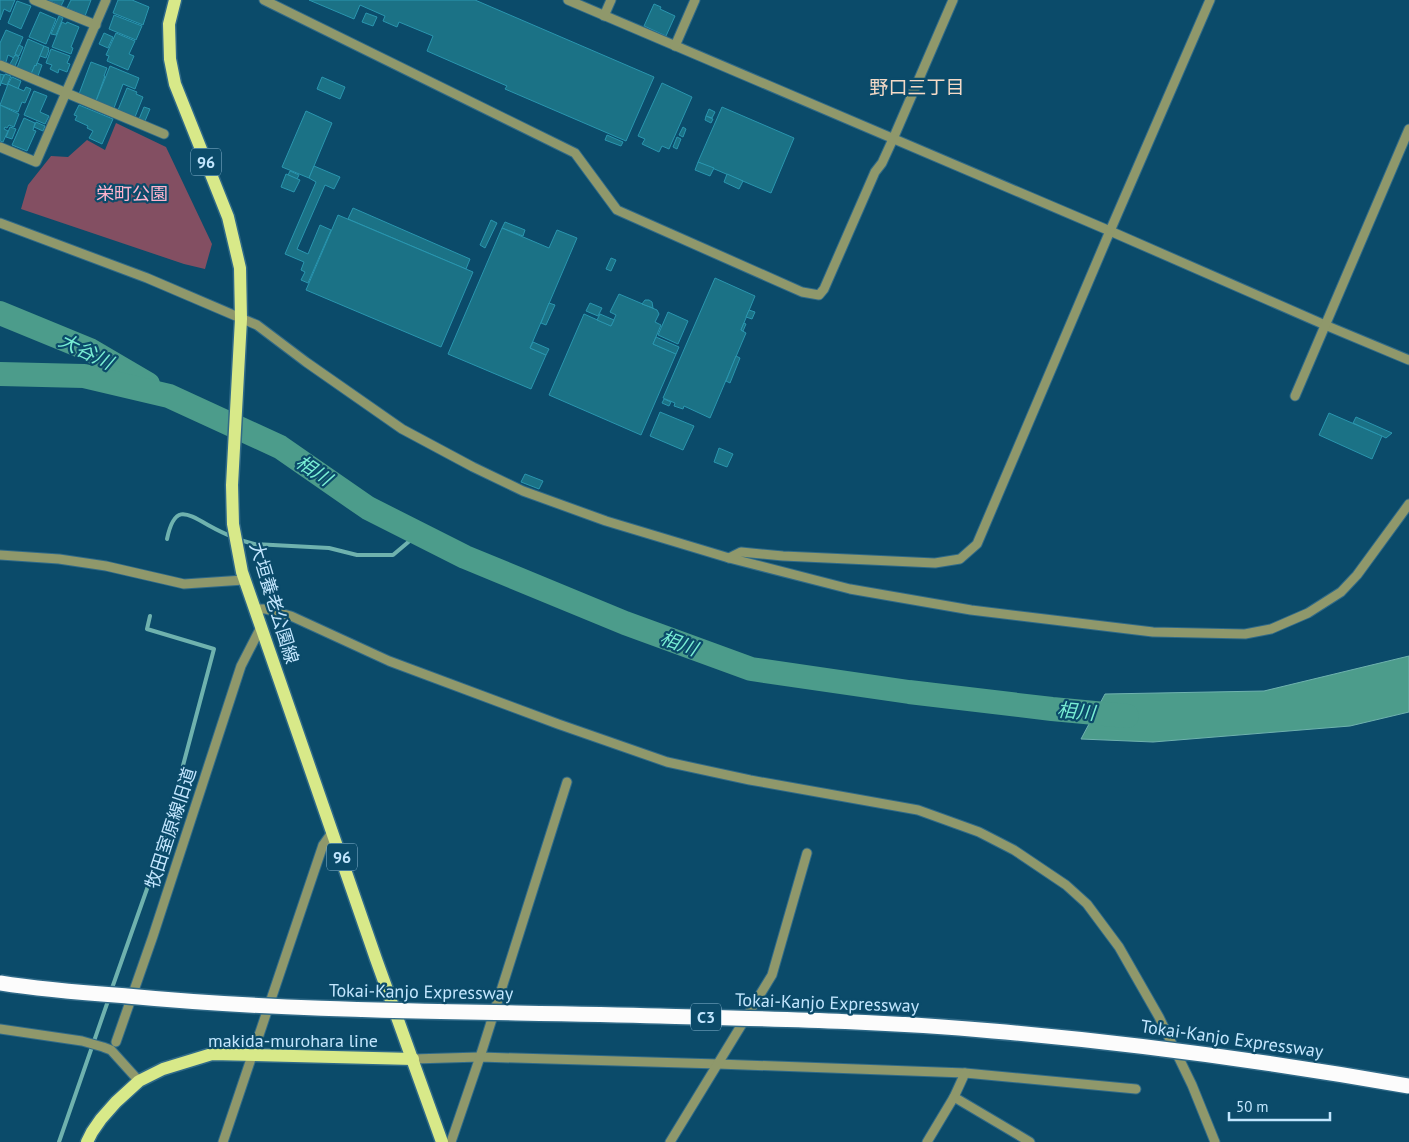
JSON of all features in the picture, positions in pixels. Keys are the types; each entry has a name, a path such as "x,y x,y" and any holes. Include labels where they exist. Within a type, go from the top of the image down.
{"highway":[{"name":"Tokai-Kanjo Expressway","path":"0,983 203,1003 315,1008 779,1019 990,1030 1098,1040 1207,1054 1319,1070 1409,1086"}],"main road":[{"name":"大垣養老公園線","path":"175,0 169,24 170,59 175,84 228,217 240,268 241,323 232,484 233,524 243,576 442,1142"},
{"name":"makida-murohara line","path":"87,1142 101,1119 139,1081 164,1069 212,1054 413,1059"}],"street":[{"path":"34,0 96,25"},
{"path":"0,148 36,162 106,0"},
{"path":"264,0 575,153 617,210 802,292 819,295 824,289 875,172 882,163 893,139 953,0"},
{"path":"568,0 1409,360"},
{"path":"604,16 611,0"},
{"path":"674,46 695,0"},
{"path":"729,558 741,552 783,556 935,563 960,559 977,544 1210,0"},
{"path":"0,65 164,134"},
{"path":"1295,396 1409,129"},
{"path":"0,223 147,278 241,323 257,325 306,362 402,428 473,467 523,491 606,521 729,558 850,589 971,610 1153,632 1245,634 1271,630 1308,614 1341,592 1357,575 1409,504"},
{"path":"0,555 59,559 106,566 184,584 243,576"},
{"path":"254,609 265,608 292,616 389,662 667,762 750,780 918,810 979,832 1014,850 1066,885 1087,904 1119,947 1159,1017 1192,1085 1215,1142"},
{"name":"牧田室原線旧道","path":"116,1042 156,927 241,666 261,627"},
{"path":"451,1142 480,1057 567,782"},
{"path":"223,1142 322,844 332,831"},
{"path":"670,1142 772,975 806,853"},
{"path":"0,1029 82,1041 111,1050 139,1081"},
{"path":"413,1059 480,1057 966,1073 1136,1089"},
{"path":"927,1142 966,1073"},
{"path":"954,1096 1030,1142"}],"green space":[{"name":"栄町公園","path":"116,123 166,147 212,244 205,269 184,264 21,209 28,185 51,156 68,157 87,140 105,150"}],"shaded area":[{"path":"1409,656 1409,712 1350,726 1153,742 1081,739 1105,694 1264,691"}],"building":[{"path":"0,0 15,0 10,12 4,9 0,20"},
{"path":"48,0 64,0 61,6"},
{"path":"71,0 91,0 85,16 67,8"},
{"path":"118,0 132,0 149,7 143,25 113,13"},
{"path":"309,0 475,0 654,77 626,141 505,89 507,86 427,51 433,36 399,22 397,27 383,21 385,16 360,5 354,19"},
{"path":"17,1 31,6 21,29 8,23"},
{"path":"654,4 675,16 666,36 644,26"},
{"path":"40,12 56,19 46,44 29,37"},
{"path":"366,13 377,17 373,26 362,22"},
{"path":"114,15 142,26 136,40 109,29"},
{"path":"59,16 63,18 56,35 51,34"},
{"path":"62,22 79,27 71,47 73,48 71,54 52,47"},
{"path":"6,30 23,37 14,58 8,55 6,62 0,60 0,43"},
{"path":"104,33 113,37 108,48 99,44"},
{"path":"116,33 135,41 129,54 134,56 128,70 107,61 109,56 106,55"},
{"path":"28,39 44,46 31,74 17,68"},
{"path":"19,45 23,47 19,56 15,54"},
{"path":"44,46 49,48 46,58 40,56"},
{"path":"51,49 70,56 67,63 70,64 67,72 59,69 58,73 50,69 52,65 46,63"},
{"path":"15,55 19,57 15,66 10,64"},
{"path":"91,62 107,68 96,101 79,94"},
{"path":"37,63 42,65 38,76 31,74"},
{"path":"110,66 139,78 135,89 123,84 114,108 96,101"},
{"path":"0,74 4,75 0,86"},
{"path":"5,74 11,76 7,85 1,83"},
{"path":"12,77 21,81 18,89 8,84"},
{"path":"322,77 345,87 340,99 317,89"},
{"path":"662,83 692,97 669,149 662,146 659,152 642,144 645,139 638,136"},
{"path":"8,84 24,91 26,87 31,89 25,103 22,102 18,112 0,105"},
{"path":"127,88 143,97 135,117 118,110"},
{"path":"34,91 47,96 40,112 49,116 45,124 24,115"},
{"path":"0,105 19,114 14,127 9,125 7,128 5,127 4,129 8,131 3,142 0,141"},
{"path":"79,105 113,119 102,144 89,138 93,131 87,128 88,126 75,120 77,116 74,115"},
{"path":"144,107 150,109 145,121 139,119"},
{"path":"722,107 794,138 771,193 698,162"},
{"path":"709,109 715,112 712,118 706,116"},
{"path":"306,111 332,123 309,178 282,167"},
{"path":"706,116 713,119 711,123 705,120"},
{"path":"24,118 35,123 33,130 36,131 27,151 12,145"},
{"path":"36,122 45,126 43,131 34,127"},
{"path":"10,127 16,129 12,139 6,137"},
{"path":"683,127 686,129 683,137 679,135"},
{"path":"607,135 623,142 621,146 605,140"},
{"path":"677,137 681,139 677,149 673,147"},
{"path":"698,162 714,168 710,176 695,170"},
{"path":"314,166 340,177 334,189 325,185 297,249 308,254 320,225 331,230 308,283 301,280 305,272 301,270 304,262 285,254 316,182 309,178"},
{"path":"290,171 299,175 297,179 288,175"},
{"path":"286,174 300,180 294,192 281,187"},
{"path":"727,174 743,181 739,189 724,182"},
{"path":"353,208 470,259 466,269 348,219"},
{"path":"338,215 473,272 441,347 306,290"},
{"path":"491,220 497,223 485,248 480,245"},
{"path":"505,222 525,230 523,236 502,228"},
{"path":"502,228 549,248 557,230 577,238 530,348 546,355 531,389 448,354"},
{"path":"611,258 616,260 611,271 606,269"},
{"path":"715,278 755,296 741,330 746,333 710,418 684,406 683,409 674,406 675,403 663,398"},
{"path":"619,294 657,310 659,314 655,322 661,325 653,344 676,354 641,435 549,395 584,314 611,326 616,315 610,312"},
{"path":"645,300 652,302 653,308 642,304"},
{"path":"549,303 555,305 546,325 541,323"},
{"path":"590,303 602,308 598,316 586,311"},
{"path":"749,310 755,312 752,319 746,317"},
{"path":"668,312 688,321 678,344 658,335"},
{"path":"600,314 614,320 611,326 597,320"},
{"path":"744,323 746,324 743,331 741,330"},
{"path":"656,337 679,347 676,354 653,344"},
{"path":"533,342 549,349 546,355 530,348"},
{"path":"736,356 740,358 730,383 726,381"},
{"path":"664,399 671,402 669,406 662,403"},
{"path":"660,412 694,426 683,450 650,436"},
{"path":"1329,413 1382,436 1372,459 1319,435"},
{"path":"1356,417 1392,433 1386,438 1353,423"},
{"path":"719,448 733,454 727,467 714,462"},
{"path":"525,474 543,481 539,489 521,482"}],"waterway":[{"name":"大谷川","path":"0,313 90,350 148,384"},
{"name":"相川","path":"0,374 84,376 169,396 280,447 368,508 465,557 625,623 751,669 909,692 1127,716"},
{"path":"167,539 173,521 181,514 192,517 233,537"},
{"path":"240,540 254,544 329,548 357,555 393,555 419,533"},
{"path":"111,991 160,852 214,649 147,629 150,616"},
{"path":"59,1142 109,998"}],"district":[{"name":"野口三丁目","path":"917,87"}]}
